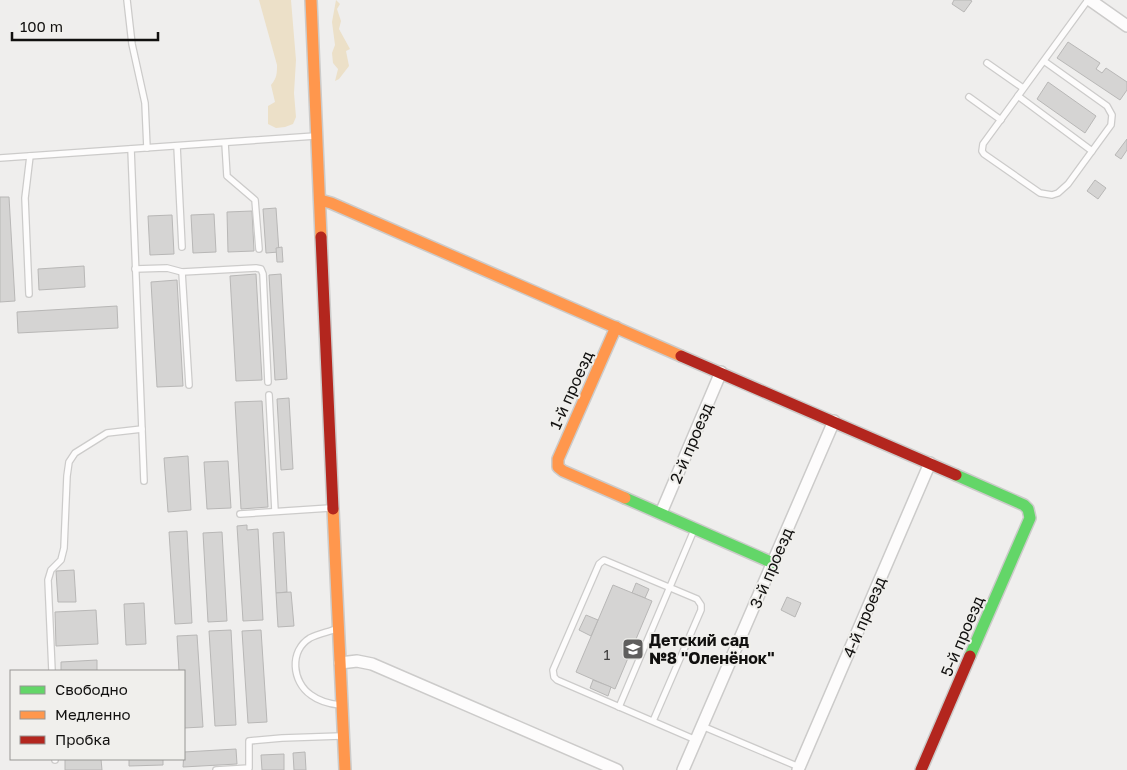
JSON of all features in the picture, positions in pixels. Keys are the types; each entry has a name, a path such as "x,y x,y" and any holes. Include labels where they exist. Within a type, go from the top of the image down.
{"street":[{"path":"311,0 344,770"},
{"path":"1089,0 1127,26"},
{"path":"320,200 331,203 930,464"},
{"name":"1-й проезд","path":"616,327 558,459 558,467 563,471 660,513"},
{"name":"2-й проезд","path":"660,513 721,372"},
{"name":"3-й проезд","path":"683,770 834,421"},
{"name":"5-й проезд","path":"921,770 1030,518 1028,509 1024,505 930,464"},
{"name":"4-й проезд","path":"798,768 930,464"},
{"path":"660,513 773,562"},
{"path":"340,663 357,661 372,664 613,769"}],"lane":[{"path":"127,0 132,44 145,103 147,148"},
{"path":"1044,61 1107,106 1112,120 1063,189 1052,195 1040,193 984,154 982,151 983,144 1001,120 1018,96 1089,0"},
{"path":"987,63 1024,88"},
{"path":"1018,96 1092,150"},
{"path":"969,97 1001,120"},
{"path":"0,158 317,136"},
{"path":"225,143 227,176 255,200 259,249"},
{"path":"177,146 182,247"},
{"path":"131,149 144,481"},
{"path":"29,294 25,198 30,156"},
{"path":"135,269 167,268 182,272 256,268 261,270 263,274 268,382"},
{"path":"182,272 189,385"},
{"path":"269,395 275,511"},
{"path":"52,670 48,580 52,570 61,560 64,548 69,462 75,453 107,433 142,429"},
{"path":"240,514 333,508"},
{"path":"619,706 695,528"},
{"path":"653,721 701,610 701,605 697,599 608,561 601,562 553,670 554,677 557,680 696,740"},
{"path":"338,629 317,635 304,643 297,657 296,673 298,681 310,695 329,704 342,705"},
{"path":"702,726 798,768"},
{"path":"216,770 249,769 249,741 343,736"}],"shaded area":[{"path":"259,0 291,0 296,60 294,93 296,117 293,124 285,127 276,128 268,124 268,106 275,102 271,85 276,75 277,65"},
{"path":"336,0 340,4 337,9 341,21 339,29 350,49 346,51 349,66 339,79 335,81 338,69 333,63 332,53 335,45 332,22"}],"building":[{"path":"954,0 972,1 964,12 952,4"},
{"path":"1068,42 1100,63 1096,69 1102,73 1106,68 1127,82 1127,90 1120,100 1057,58"},
{"path":"1048,82 1096,116 1085,133 1037,99"},
{"path":"1127,139 1127,150 1121,159 1115,155"},
{"path":"1095,180 1106,188 1098,199 1087,191"},
{"path":"0,197 9,197 15,301 0,302"},
{"path":"276,208 279,252 266,253 263,209"},
{"path":"252,211 254,251 228,252 227,212"},
{"path":"214,214 216,252 193,253 191,215"},
{"path":"172,215 174,254 150,255 148,216"},
{"path":"282,247 283,262 277,262 276,248"},
{"path":"84,266 85,287 39,290 38,269"},
{"path":"256,274 262,380 236,381 230,276"},
{"path":"281,274 287,379 275,380 269,275"},
{"path":"177,280 183,386 157,387 151,282"},
{"path":"117,306 118,328 18,333 17,312"},
{"path":"289,398 293,469 281,470 277,399"},
{"path":"262,401 268,507 241,509 235,402"},
{"path":"188,456 191,510 168,512 164,458"},
{"path":"228,461 231,508 207,509 204,462"},
{"path":"247,525 247,530 258,529 263,620 243,621 237,526"},
{"path":"187,531 192,623 175,624 169,532"},
{"path":"222,532 227,621 208,622 203,533"},
{"path":"284,532 287,592 276,593 273,533"},
{"path":"74,570 76,602 58,602 56,571"},
{"path":"636,583 649,589 645,598 632,593"},
{"path":"613,585 652,601 615,689 576,672"},
{"path":"291,592 294,626 278,627 276,593"},
{"path":"787,597 801,603 795,617 781,610"},
{"path":"144,603 146,644 126,645 124,604"},
{"path":"96,610 98,644 56,646 55,612"},
{"path":"586,615 598,620 591,636 579,630"},
{"path":"231,630 236,725 215,726 209,631"},
{"path":"261,630 267,722 248,723 242,631"},
{"path":"197,635 203,727 185,728 185,670 179,670 177,636"},
{"path":"97,660 97,670 61,670 61,662"},
{"path":"593,680 611,687 608,696 590,688"},
{"path":"236,749 237,764 183,767 185,752"},
{"path":"305,752 306,770 294,770 293,753"},
{"path":"284,754 284,770 262,770 261,755"},
{"path":"65,760 101,760 102,770 65,770"},
{"path":"129,760 163,760 163,765 129,766"}],"traffic: fast":[{"path":"956,475 1024,505 1028,509 1030,518 970,656"},
{"path":"625,498 773,563"}],"traffic: slow":[{"path":"311,0 321,237"},
{"path":"320,200 331,203 681,356"},
{"path":"616,327 558,459 558,467 563,471 625,498"},
{"path":"333,509 345,770"}],"traffic: jam":[{"path":"321,237 333,509"},
{"path":"681,356 956,475"},
{"path":"921,770 970,656"}],"place":[{"name":"Детский сад №8 \"Оленёнок\"","path":"633,649"}]}
